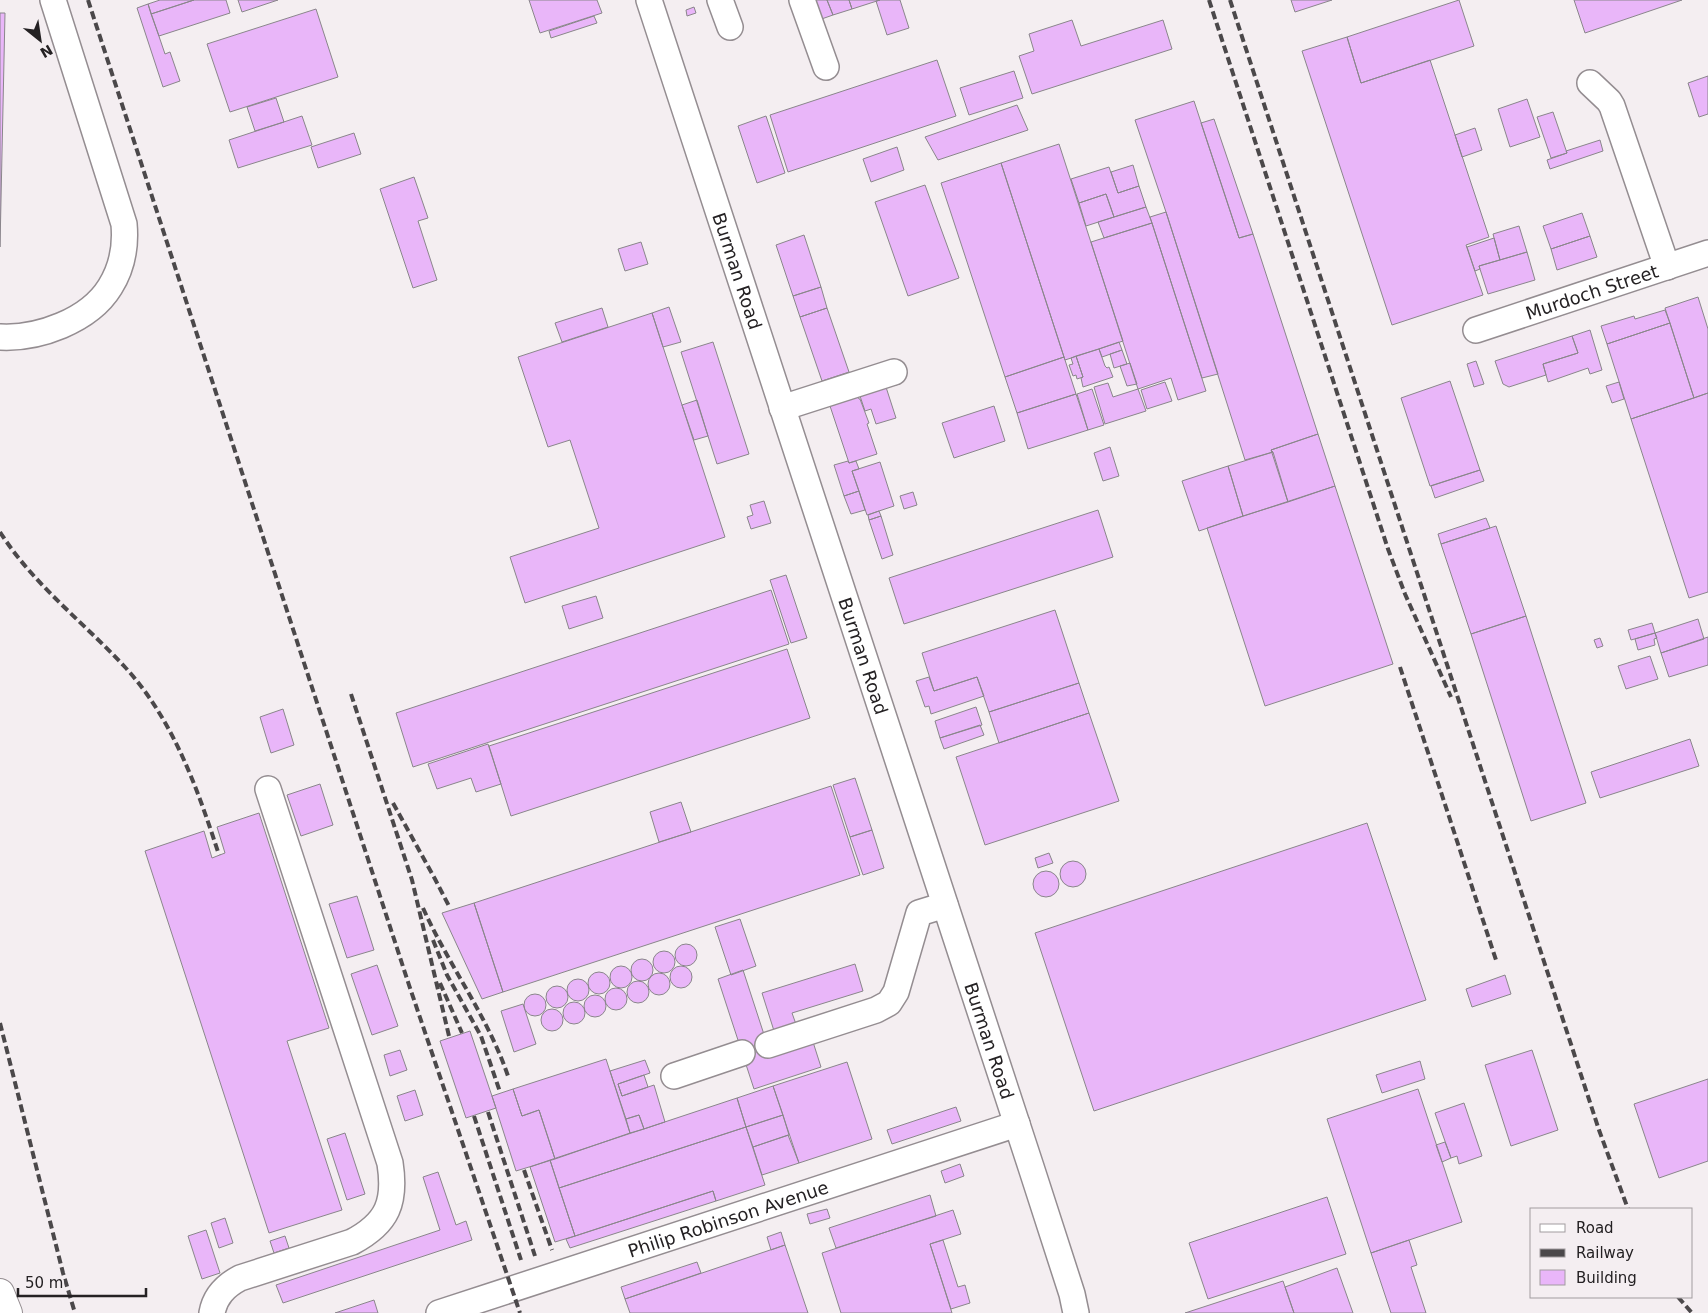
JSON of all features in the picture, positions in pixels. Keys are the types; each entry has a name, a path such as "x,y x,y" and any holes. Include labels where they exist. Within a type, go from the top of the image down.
{"highway":[{"path":"0,1293 8,1313"}],"street":[{"path":"0,337 16,338 39,334 64,324 100,300 118,272 126,240 124,224 54,0"},
{"name":"Burman Road","path":"648,0 1017,1124 1072,1294 1076,1313"},
{"path":"720,0 730,27"},
{"path":"802,0 826,67"},
{"path":"1590,83 1612,106 1667,267"},
{"name":"Murdoch Street","path":"1476,330 1708,253"},
{"path":"782,408 894,372"},
{"path":"212,1313 217,1296 223,1289 240,1278 352,1242 373,1230 386,1213 390,1204 392,1186 390,1163 268,790"},
{"path":"768,1045 876,1010 889,1002 896,992 919,914 945,905"},
{"path":"674,1076 742,1053"},
{"name":"Philip Robinson Avenue","path":"439,1313 1017,1124"}],"building":[{"path":"160,0 194,0 151,14 148,4"},
{"path":"194,0 226,0 230,13 159,36 151,14"},
{"path":"238,0 278,0 242,12"},
{"path":"529,0 597,0 602,13 540,33"},
{"path":"806,0 827,0 833,15 813,22"},
{"path":"827,0 849,0 852,9 833,15"},
{"path":"849,0 880,0 852,9"},
{"path":"900,0 909,28 887,35 876,1"},
{"path":"1291,0 1332,0 1295,12"},
{"path":"1459,0 1474,46 1361,83 1347,37"},
{"path":"1574,0 1682,0 1585,33"},
{"path":"148,4 165,54 170,52 180,81 163,87 137,8"},
{"path":"694,7 696,13 687,16 686,10"},
{"path":"316,9 338,77 230,112 207,44"},
{"path":"0,13 5,13 0,247"},
{"path":"594,16 597,23 551,38 549,31"},
{"path":"1072,20 1081,46 1163,20 1172,49 1032,94 1019,56 1034,51 1029,34"},
{"path":"1347,37 1361,83 1430,60 1489,237 1466,245 1483,295 1392,325 1302,51"},
{"path":"937,60 956,116 788,172 770,115"},
{"path":"1014,71 1023,98 969,115 960,88"},
{"path":"1708,76 1708,114 1699,117 1688,83"},
{"path":"276,98 284,122 255,131 247,107"},
{"path":"1527,99 1540,137 1510,147 1498,109"},
{"path":"1194,101 1239,238 1253,234 1318,434 1271,450 1273,452 1245,460 1135,120"},
{"path":"1017,105 1028,130 938,160 925,137"},
{"path":"1553,112 1567,153 1551,158 1537,117"},
{"path":"302,116 312,145 238,168 229,140"},
{"path":"766,116 785,173 757,183 738,126"},
{"path":"1214,119 1253,234 1239,238 1201,123"},
{"path":"1475,128 1482,150 1462,157 1455,135"},
{"path":"354,133 361,154 318,168 311,147"},
{"path":"1600,140 1603,151 1550,169 1547,160 1567,153 1566,151"},
{"path":"1059,144 1123,341 1065,360 1001,163"},
{"path":"897,147 904,170 871,182 863,159"},
{"path":"1001,163 1064,357 1005,377 941,183"},
{"path":"1133,165 1139,186 1118,193 1111,172"},
{"path":"1109,167 1118,193 1139,186 1146,207 1114,217 1106,194 1079,203 1071,179"},
{"path":"414,177 428,218 418,221 437,280 413,288 380,189"},
{"path":"925,185 959,278 908,296 875,202"},
{"path":"1106,194 1114,217 1086,226 1079,203"},
{"path":"1146,207 1152,223 1104,238 1098,222"},
{"path":"1166,212 1218,374 1202,378 1150,217"},
{"path":"1582,213 1590,236 1551,249 1543,226"},
{"path":"1152,223 1206,391 1178,400 1171,378 1138,389 1091,242"},
{"path":"1519,226 1527,252 1500,260 1493,234"},
{"path":"804,235 821,287 793,296 776,245"},
{"path":"1590,236 1597,257 1557,270 1551,249"},
{"path":"1494,238 1500,260 1479,266 1480,269 1475,271 1467,247"},
{"path":"641,242 648,264 625,271 618,249"},
{"path":"1527,252 1535,280 1488,294 1479,266"},
{"path":"821,287 827,308 800,317 793,296"},
{"path":"1698,297 1708,329 1708,393 1694,398 1665,308"},
{"path":"669,307 681,342 663,347 652,313"},
{"path":"602,308 608,327 562,342 555,323"},
{"path":"827,308 849,372 822,381 800,317"},
{"path":"1665,310 1670,323 1607,344 1601,326 1634,316 1635,319"},
{"path":"652,313 725,537 525,603 510,557 599,528 570,440 548,447 518,357"},
{"path":"1670,323 1694,398 1631,419 1607,344"},
{"path":"1590,330 1602,370 1590,374 1588,368 1548,382 1543,364 1578,353 1572,336"},
{"path":"1572,336 1578,353 1543,364 1546,375 1509,387 1503,384 1495,361"},
{"path":"713,342 749,454 717,464 681,352"},
{"path":"1119,342 1122,350 1102,357 1099,349"},
{"path":"1099,349 1105,366 1109,367 1113,377 1083,387 1081,378 1083,377 1076,356"},
{"path":"1122,350 1127,364 1114,368 1110,354"},
{"path":"1076,356 1083,377 1077,379 1076,375 1073,376 1069,365 1073,364 1071,358"},
{"path":"1064,357 1076,394 1017,413 1005,377"},
{"path":"1476,361 1484,384 1474,387 1467,364"},
{"path":"1130,363 1137,384 1127,386 1120,366"},
{"path":"1450,381 1480,470 1430,486 1401,398"},
{"path":"1165,382 1172,401 1147,409 1141,390"},
{"path":"1619,382 1624,399 1612,403 1606,386"},
{"path":"1108,383 1113,397 1138,389 1146,411 1105,424 1094,387"},
{"path":"885,384 896,418 876,424 871,409 865,411 859,393"},
{"path":"1092,389 1104,425 1088,430 1077,394"},
{"path":"1708,393 1708,592 1689,598 1631,419"},
{"path":"1076,394 1088,430 1028,449 1017,413"},
{"path":"858,397 869,423 867,424 877,454 849,463 830,406"},
{"path":"697,400 708,436 694,440 682,405"},
{"path":"994,406 1005,441 954,458 942,423"},
{"path":"1318,434 1335,486 1288,502 1271,450"},
{"path":"1110,447 1119,476 1103,481 1094,453"},
{"path":"1273,452 1288,502 1243,516 1228,466"},
{"path":"848,461 849,463 856,461 859,469 852,471 859,491 844,496 834,465"},
{"path":"880,462 894,506 867,515 852,471"},
{"path":"1228,466 1243,516 1199,531 1182,481"},
{"path":"1480,470 1484,481 1435,498 1431,486"},
{"path":"1335,486 1393,664 1265,706 1207,528"},
{"path":"859,491 865,510 851,514 844,496"},
{"path":"913,492 917,505 904,509 900,496"},
{"path":"764,501 771,523 751,529 747,517 753,515 750,505"},
{"path":"1098,510 1113,557 904,624 889,578"},
{"path":"879,511 881,516 869,520 868,515"},
{"path":"881,516 893,555 882,559 869,520"},
{"path":"1486,518 1490,528 1441,544 1438,534"},
{"path":"1496,526 1526,616 1471,634 1441,544"},
{"path":"786,575 807,638 791,643 770,580"},
{"path":"771,590 789,644 413,767 396,713"},
{"path":"596,596 603,618 569,629 562,606"},
{"path":"1055,610 1079,683 989,712 977,677 934,691 922,653"},
{"path":"1526,616 1586,803 1531,821 1471,634"},
{"path":"1698,619 1704,639 1661,653 1655,633"},
{"path":"1652,623 1655,633 1631,640 1628,630"},
{"path":"1655,633 1657,638 1654,639 1655,645 1638,650 1635,639"},
{"path":"1708,637 1708,665 1669,677 1661,653"},
{"path":"1600,638 1603,646 1597,648 1594,640"},
{"path":"787,649 810,718 511,816 489,746"},
{"path":"1650,656 1658,679 1626,689 1618,666"},
{"path":"929,677 934,691 977,677 984,696 931,714 929,706 925,707 916,681"},
{"path":"1079,683 1089,713 999,743 989,712"},
{"path":"976,707 982,725 940,738 935,721"},
{"path":"283,709 294,745 271,753 260,717"},
{"path":"1089,713 1119,801 985,845 956,757"},
{"path":"980,725 984,735 944,749 940,738"},
{"path":"1690,739 1699,766 1600,798 1591,772"},
{"path":"488,744 501,784 476,792 471,778 437,789 428,764"},
{"path":"855,778 872,830 850,837 833,785"},
{"path":"320,784 333,825 301,836 287,795"},
{"path":"831,786 860,875 503,992 474,903"},
{"path":"681,802 691,832 659,842 650,812"},
{"path":"259,813 329,1028 287,1041 342,1210 269,1233 145,851 204,831 212,858 225,853 217,827"},
{"path":"1367,823 1426,1000 1094,1111 1035,933"},
{"path":"872,830 884,868 863,875 850,837"},
{"path":"1049,853 1053,863 1038,868 1035,858"},
{"path":"1073,861 1083,864 1086,874 1083,884 1073,887 1063,884 1060,874 1063,864"},
{"path":"1046,871 1056,874 1059,884 1056,894 1046,897 1036,894 1033,884 1036,874"},
{"path":"357,896 374,950 347,958 329,904"},
{"path":"474,903 503,992 482,999 442,913"},
{"path":"740,919 756,966 731,975 715,927"},
{"path":"686,944 694,947 697,955 694,963 686,966 678,963 675,955 678,947"},
{"path":"664,951 672,954 675,962 672,970 664,973 656,970 653,962 656,954"},
{"path":"642,959 650,962 653,970 650,978 642,981 634,978 631,970 634,962"},
{"path":"855,964 863,991 792,1013 797,1027 775,1034 762,993"},
{"path":"377,965 398,1026 372,1035 351,974"},
{"path":"621,966 629,969 632,977 629,985 621,988 613,985 610,977 613,969"},
{"path":"681,966 689,969 692,977 689,985 681,988 673,985 670,977 673,969"},
{"path":"743,970 771,1056 813,1042 821,1067 754,1089 718,979"},
{"path":"599,972 607,975 610,983 607,991 599,994 591,991 588,983 591,975"},
{"path":"659,973 667,976 670,984 667,992 659,995 651,992 648,984 651,976"},
{"path":"1505,975 1511,994 1472,1007 1466,989"},
{"path":"578,979 586,982 589,990 586,998 578,1001 570,998 567,990 570,982"},
{"path":"638,981 646,984 649,992 646,1000 638,1003 630,1000 627,992 630,984"},
{"path":"557,986 565,989 568,997 565,1005 557,1008 549,1005 546,997 549,989"},
{"path":"616,988 624,991 627,999 624,1007 616,1010 608,1007 605,999 608,991"},
{"path":"535,994 543,997 546,1005 543,1013 535,1016 527,1013 524,1005 527,997"},
{"path":"595,995 603,998 606,1006 603,1014 595,1017 587,1014 584,1006 587,998"},
{"path":"574,1002 582,1005 585,1013 582,1021 574,1024 566,1021 563,1013 566,1005"},
{"path":"523,1004 536,1044 514,1052 501,1011"},
{"path":"552,1009 560,1012 563,1020 560,1028 552,1031 544,1028 541,1020 544,1012"},
{"path":"470,1031 496,1108 466,1118 440,1041"},
{"path":"400,1050 407,1070 390,1076 384,1055"},
{"path":"1532,1050 1558,1130 1511,1146 1485,1065"},
{"path":"606,1059 630,1133 555,1159 539,1110 522,1116 513,1089"},
{"path":"645,1060 650,1073 618,1084 622,1096 654,1085 665,1122 644,1129 639,1115 626,1119 610,1071"},
{"path":"1420,1061 1425,1079 1382,1093 1376,1075"},
{"path":"847,1062 872,1139 799,1163 773,1086"},
{"path":"644,1075 648,1087 622,1096 618,1084"},
{"path":"1708,1079 1708,1161 1659,1178 1634,1104"},
{"path":"773,1086 783,1115 746,1127 737,1098"},
{"path":"513,1089 522,1116 539,1110 555,1159 516,1171 492,1096"},
{"path":"1418,1089 1462,1222 1371,1253 1327,1119"},
{"path":"415,1090 423,1115 405,1121 397,1096"},
{"path":"737,1098 746,1127 559,1188 550,1160"},
{"path":"1464,1103 1482,1156 1459,1164 1457,1156 1451,1158 1435,1113"},
{"path":"956,1107 961,1121 892,1144 887,1130"},
{"path":"639,1115 644,1129 630,1133 626,1119"},
{"path":"783,1115 789,1135 753,1147 746,1127"},
{"path":"746,1127 765,1185 716,1201 713,1191 575,1236 559,1188"},
{"path":"345,1133 365,1194 347,1200 327,1139"},
{"path":"788,1135 799,1163 762,1175 753,1147"},
{"path":"1445,1142 1451,1158 1442,1162 1436,1145"},
{"path":"550,1160 575,1236 555,1242 530,1167"},
{"path":"960,1164 964,1176 945,1183 941,1171"},
{"path":"438,1172 456,1225 466,1221 472,1240 283,1303 276,1285 440,1230 423,1177"},
{"path":"713,1191 716,1201 570,1248 566,1239"},
{"path":"930,1195 936,1216 836,1248 829,1228"},
{"path":"1327,1197 1346,1254 1208,1299 1189,1243"},
{"path":"827,1209 830,1218 810,1224 807,1214"},
{"path":"953,1210 961,1234 930,1244 952,1313 841,1313 822,1253"},
{"path":"225,1218 233,1243 219,1248 211,1223"},
{"path":"206,1230 220,1273 202,1279 188,1236"},
{"path":"781,1232 785,1245 771,1250 767,1237"},
{"path":"285,1236 289,1248 274,1253 270,1241"},
{"path":"943,1240 958,1287 965,1285 970,1303 951,1309 930,1244"},
{"path":"1409,1240 1417,1265 1411,1267 1426,1313 1391,1313 1371,1253"},
{"path":"785,1245 808,1313 630,1313 625,1299"},
{"path":"697,1262 701,1273 625,1299 621,1287"},
{"path":"1337,1268 1353,1313 1294,1313 1285,1287"},
{"path":"1283,1281 1294,1313 1185,1313"},
{"path":"374,1300 378,1313 335,1313"}],"railway":[{"path":"88,0 409,985 520,1313"},
{"path":"1209,0 1388,549 1405,594 1451,697"},
{"path":"1230,0 1599,1130 1628,1208"},
{"path":"0,532 27,569 124,666 156,708 182,755 202,804 219,855"},
{"path":"1400,667 1496,960"},
{"path":"351,694 412,880 449,1036"},
{"path":"393,803 450,908"},
{"path":"423,908 480,1013 501,1057 509,1079"},
{"path":"433,940 447,975 481,1036 500,1092"},
{"path":"440,983 462,1033"},
{"path":"0,1023 63,1273 75,1313"},
{"path":"488,1112 535,1256"},
{"path":"474,1116 521,1260"},
{"path":"524,1170 552,1250"},
{"path":"1679,1298 1692,1313"}]}
